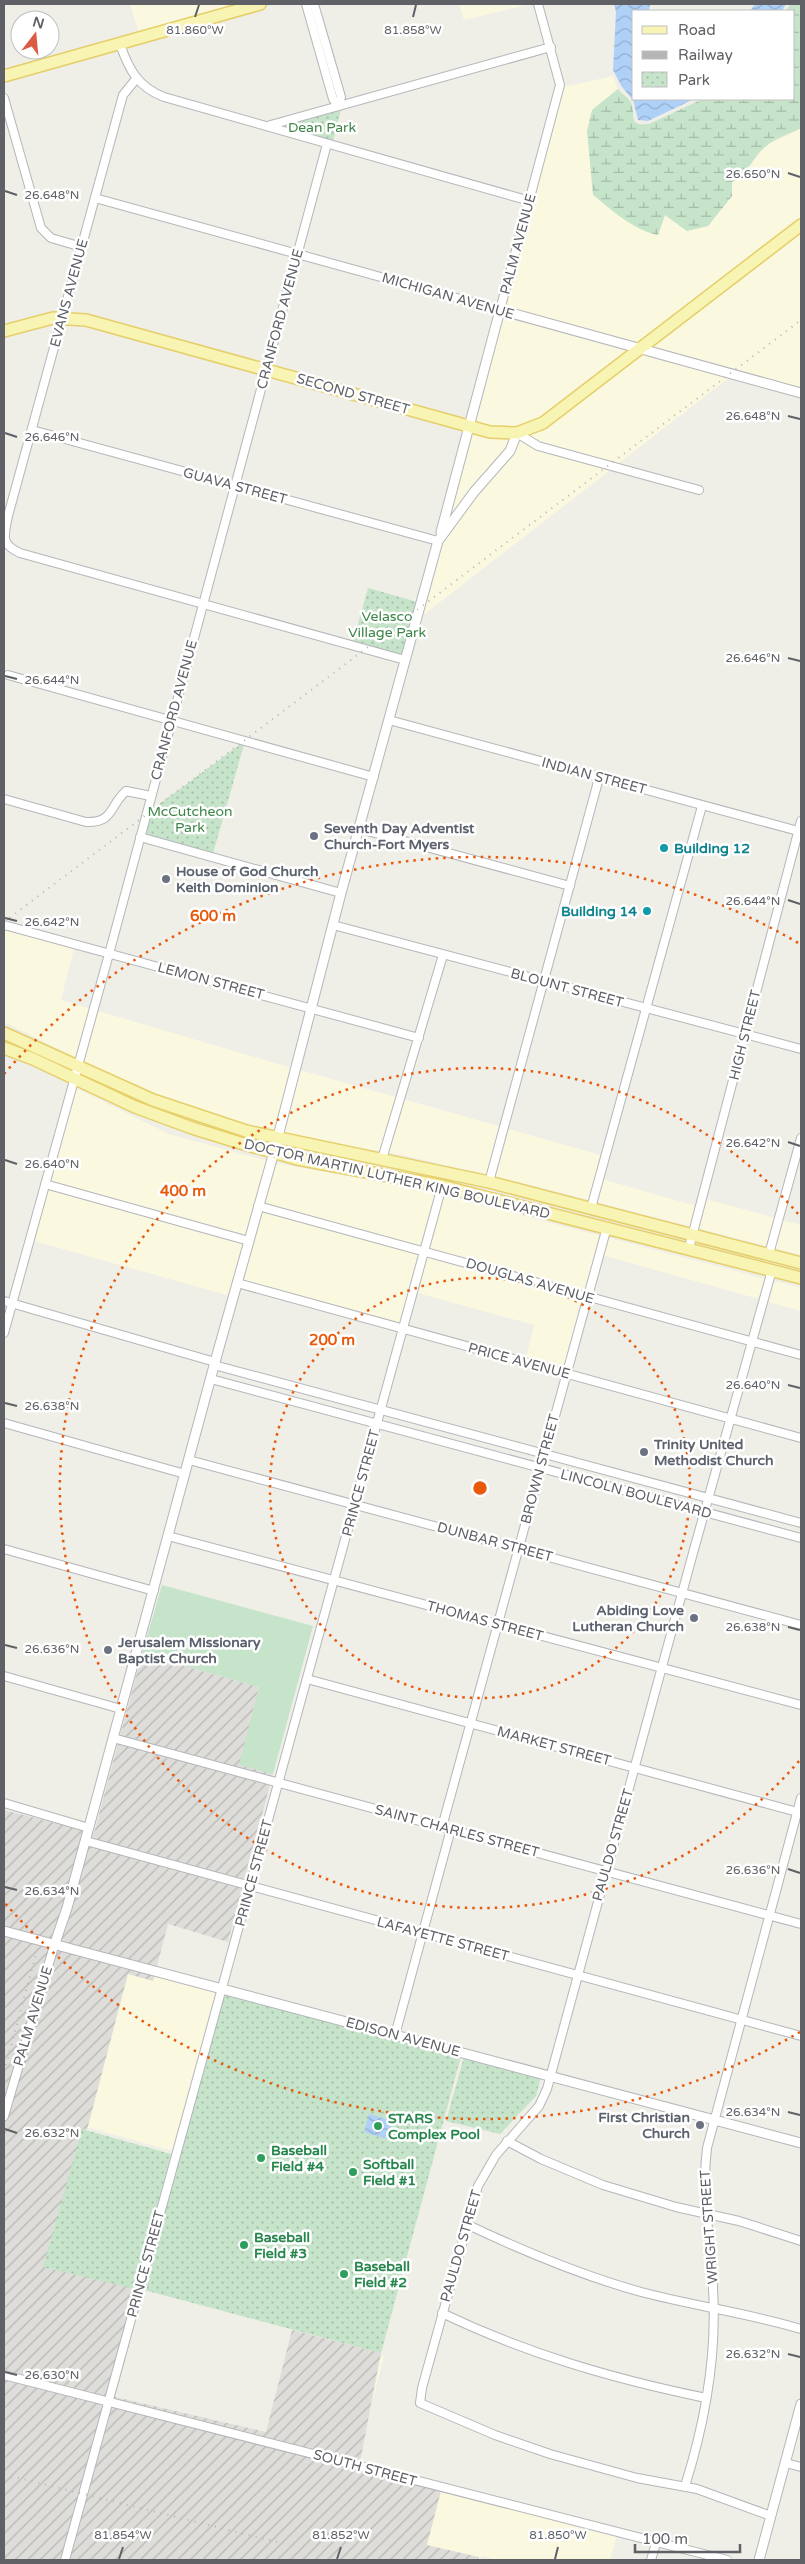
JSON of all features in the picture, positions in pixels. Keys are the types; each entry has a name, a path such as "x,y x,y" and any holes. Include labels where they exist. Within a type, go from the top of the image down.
{"main road":[{"path":"4,76 260,4"},
{"path":"517,433 544,423 801,225"},
{"name":"SECOND STREET","path":"4,331 62,317 107,325 468,426 501,434 517,433"},
{"name":"DOCTOR MARTIN LUTHER KING BOULEVARD","path":"4,1033 153,1100 278,1139 489,1182 801,1262"},
{"name":"DOCTOR MARTIN LUTHER KING BOULEVARD","path":"4,1048 135,1107 184,1125 274,1152 446,1187 801,1278"},
{"path":"446,1187 465,1185 481,1187 489,1182"},
{"path":"500,1200 510,1194 544,1202 551,1199"},
{"path":"787,1274 801,1273"}],"street":[{"path":"306,4 333,99 338,106"},
{"path":"314,4 341,97 338,106"},
{"name":"PALM AVENUE","path":"4,2116 86,1842 214,1363 278,1139 341,893 438,542 560,85 538,4"},
{"path":"120,44 129,68 136,79 152,92 164,97 530,201"},
{"path":"267,126 551,47"},
{"name":"EVANS AVENUE","path":"136,79 123,95 5,531 5,541 9,548 20,553 203,603"},
{"path":"4,98 41,228 51,238 82,247"},
{"name":"CRANFORD AVENUE","path":"4,1333 8,1302 75,1079 327,144"},
{"name":"MICHIGAN AVENUE","path":"95,198 801,393"},
{"name":"GUAVA STREET","path":"32,430 438,542"},
{"path":"438,542 474,492 510,451 517,433"},
{"name":"SECOND STREET","path":"517,433 538,446 699,490"},
{"path":"203,603 405,660"},
{"path":"8,675 374,776"},
{"name":"INDIAN STREET","path":"389,720 702,806 800,825"},
{"path":"489,1182 599,778"},
{"path":"4,799 86,822 96,822 111,813 119,797 126,791 151,796"},
{"path":"592,1208 702,806"},
{"name":"HIGH STREET","path":"689,1248 800,825"},
{"path":"360,829 570,886"},
{"path":"140,837 341,893"},
{"name":"LEMON STREET","path":"4,925 419,1038"},
{"name":"BLOUNT STREET","path":"333,925 801,1049"},
{"path":"382,1159 443,955"},
{"path":"769,1254 801,1138"},
{"path":"45,1184 249,1241"},
{"name":"PRINCE STREET","path":"65,2560 402,1329 424,1252 446,1187"},
{"name":"DOUGLAS AVENUE","path":"258,1206 801,1355"},
{"name":"BROWN STREET","path":"442,1827 607,1227"},
{"name":"PAULDO STREET","path":"685,2486 637,2478 550,2454 496,2435 420,2403 442,2313 478,2186 496,2155 539,2106 547,2088 772,1270"},
{"name":"PRICE AVENUE","path":"237,1283 801,1438"},
{"name":"LINCOLN BOULEVARD","path":"8,1302 214,1363 801,1523"},
{"name":"LINCOLN BOULEVARD","path":"211,1379 801,1538"},
{"path":"4,1423 185,1474"},
{"name":"DUNBAR STREET","path":"189,1460 801,1625"},
{"name":"THOMAS STREET","path":"168,1536 801,1705"},
{"path":"4,1548 154,1591"},
{"path":"4,1676 121,1709"},
{"name":"MARKET STREET","path":"307,1679 799,1812"},
{"name":"SAINT CHARLES STREET","path":"114,1738 801,1924"},
{"name":"WRIGHT STREET","path":"685,2486 699,2438 706,2398 714,2308 705,2164 715,2120 799,1812 801,1798"},
{"path":"4,1803 89,1828"},
{"path":"396,2035 451,1829"},
{"name":"LAFAYETTE STREET","path":"86,1842 801,2036"},
{"name":"EDISON AVENUE","path":"4,1932 801,2143"},
{"path":"507,2141 541,2160 603,2185 739,2221 801,2241"},
{"path":"466,2224 529,2253 642,2292 766,2318 801,2329"},
{"path":"442,2313 492,2336 568,2365 642,2385 706,2398"},
{"name":"SOUTH STREET","path":"4,2375 727,2560"},
{"path":"759,2560 801,2404"},
{"path":"786,2462 801,2467"},
{"path":"685,2486 771,2516"},
{"path":"651,2560 656,2543"}],"shaded area":[{"path":"130,4 246,4 139,34"},
{"path":"459,4 531,4 464,20"},
{"path":"613,76 618,89 592,110 658,235 664,215 687,231 708,226 732,196 732,182 743,175 760,152 769,144 801,128 801,220 641,345 504,307 564,87"},
{"path":"801,230 801,388 650,347"},
{"path":"502,315 633,351 542,419 525,427 501,430 473,424"},
{"path":"642,354 730,377 421,617 442,543 477,494 513,453 520,436"},
{"path":"471,431 512,437 507,449 448,520"},
{"path":"4,925 75,945 61,1000 292,1068 276,1132 188,1107 124,1082 4,1022"},
{"path":"300,1070 608,1157 602,1179 703,1208 706,1199 801,1225 801,1255 535,1186 407,1156 283,1134"},
{"path":"76,1088 169,1134 268,1161 230,1296 34,1241"},
{"path":"275,1163 420,1189 801,1288 801,1311 602,1255 568,1373 525,1361 534,1325 414,1292 404,1327 241,1282"},
{"path":"142,1654 259,1687 240,1765 273,1774 228,1942 168,1924 153,1981 128,1974 87,2130 83,2129 44,2267 144,2290 115,2397 266,2432 292,2330 381,2353 360,2462 443,2483 427,2545 479,2557 478,2560 4,2560 4,1810 94,1833"},
{"path":"4,1936 220,1992 112,2398 267,2436 384,2356 356,2465 618,2532 610,2560 496,2560 482,2556 480,2560 4,2560","holes":["83,2126 173,2151 136,2292 42,2270"]}],"green space":[{"path":"790,4 801,4 801,128 773,141 761,151 742,175 732,182 732,196 708,226 687,231 665,215 658,235 631,224 593,195 587,131 592,110 618,89 630,101 635,121 642,124 649,124 701,100 795,100 795,10 787,10"},
{"name":"Dean Park","path":"342,105 332,145 267,126"},
{"name":"Velasco Village Park","path":"368,588 421,603 405,660 352,645"},
{"name":"McCutcheon Park","path":"245,741 212,857 140,837 146,814"},
{"path":"162,1585 313,1626 273,1774 239,1765 259,1687 142,1654"},
{"path":"224,1992 461,2056 381,2353 144,2290"},
{"path":"464,2057 541,2077 536,2096 500,2134 446,2121"},
{"path":"82,2129 171,2154 135,2289 43,2267"}],"water":[{"path":"614,4 650,4 649,10 632,10 632,99 622,87 613,70 616,12"},
{"path":"755,4 786,4 783,10 751,10"},
{"path":"633,100 692,100 648,121 638,120"},
{"name":"STARS Complex Pool","path":"369,2114 386,2119 387,2114 394,2116 387,2139 364,2132"}],"railway":[{"path":"4,922 801,320"},
{"path":"4,2072 36,1954"},
{"path":"4,2476 15,2477 277,2542"}],"place":[{"name":"Seventh Day Adventist Church-Fort Myers","path":"314,836"},
{"name":"Building 12","path":"664,848"},
{"name":"House of God Church Keith Dominion","path":"166,879"},
{"name":"Building 14","path":"647,911"},
{"name":"Trinity United Methodist Church","path":"644,1452"},
{"name":"Abiding Love Lutheran Church","path":"694,1618"},
{"name":"Jerusalem Missionary Baptist Church","path":"108,1650"},
{"name":"First Christian Church","path":"700,2125"},
{"name":"STARS Complex Pool","path":"378,2126"},
{"name":"Baseball Field #4","path":"261,2158"},
{"name":"Softball Field #1","path":"353,2172"},
{"name":"Baseball Field #3","path":"244,2245"},
{"name":"Baseball Field #2","path":"344,2274"}]}
